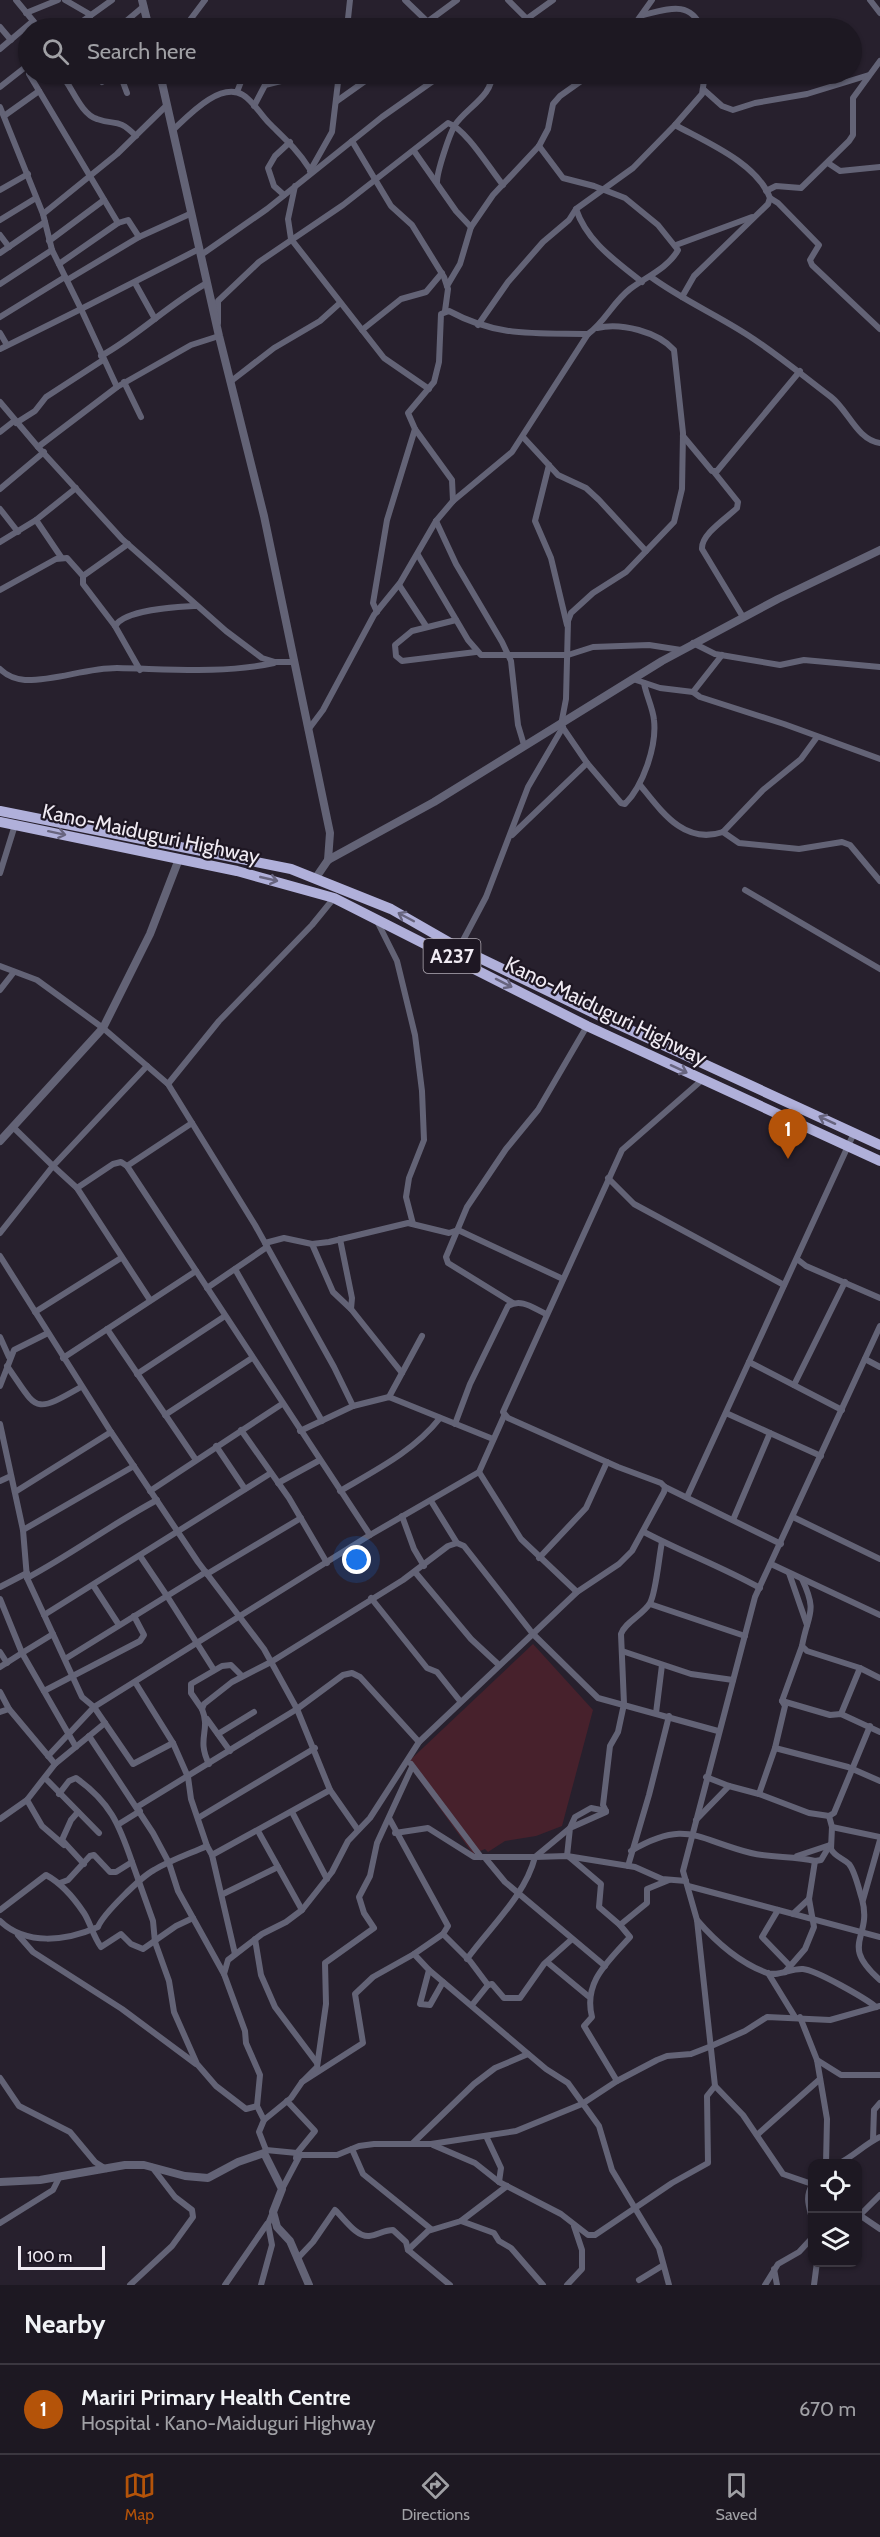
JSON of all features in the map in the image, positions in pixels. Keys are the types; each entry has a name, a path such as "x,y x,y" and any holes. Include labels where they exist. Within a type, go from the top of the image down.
{"highway":[{"name":"Kano-Maiduguri Highway","path":"0,811 291,869 391,909 459,948 602,1017 880,1145"},
{"name":"Kano-Maiduguri Highway","path":"0,822 283,882 334,898 587,1026 880,1161"}],"street":[{"path":"16,0 30,18"},
{"path":"26,13 54,0"},
{"path":"65,0 92,15"},
{"path":"88,18 112,0"},
{"path":"192,18 205,0"},
{"path":"348,18 350,0"},
{"path":"405,0 424,18"},
{"path":"433,18 457,0"},
{"path":"508,0 526,18"},
{"path":"528,18 553,0"},
{"path":"640,18 652,0"},
{"path":"870,0 880,13"},
{"path":"128,18 143,3"},
{"path":"143,3 147,18"},
{"path":"643,15 679,7 689,9 695,18"},
{"path":"0,27 11,40"},
{"path":"0,49 18,34"},
{"path":"766,191 777,186 801,188 853,135 853,98 880,61"},
{"path":"862,77 869,75"},
{"path":"0,87 18,76"},
{"path":"35,84 118,223"},
{"path":"68,84 88,113 97,119 116,121 136,136"},
{"path":"124,84 127,93"},
{"path":"162,84 219,336 264,516 330,833 328,860"},
{"path":"237,92 240,84"},
{"path":"254,106 265,85 270,84"},
{"path":"310,171 332,132 338,84"},
{"path":"337,101 361,84"},
{"path":"0,349 200,252 284,195 310,171 429,84"},
{"path":"437,182 438,168 454,125 489,84"},
{"path":"447,286 460,264 471,227 503,184 539,146 548,129 553,104 577,84"},
{"path":"478,325 508,282 543,242 569,220 576,209 633,168 675,125 704,89 704,84"},
{"path":"704,89 722,106 733,110 755,103 807,94 840,84"},
{"path":"4,116 39,91"},
{"path":"172,130 204,104 227,92 237,92 290,142 310,171"},
{"path":"43,214 136,136 167,105"},
{"path":"0,107 43,214 52,250 117,387"},
{"path":"219,336 218,302 259,262 291,238 343,205 414,152 436,130 448,123 454,125 503,184"},
{"path":"675,125 739,160 770,198 778,203 817,242 819,248 810,260 812,265 880,329"},
{"path":"352,141 391,206 412,225 442,273 447,286 445,311 441,314 439,362 429,389 408,413 415,429 452,480 453,501"},
{"path":"284,195 274,186 268,168 275,156 290,142"},
{"path":"308,730 324,710 377,612 399,585 436,521 453,501 512,452 588,334 597,328 618,300 674,258 678,250 658,225 625,198 563,178 539,146"},
{"path":"414,152 456,211 471,227"},
{"path":"828,163 840,171 880,166"},
{"path":"0,190 28,174"},
{"path":"295,186 288,219 291,238 384,358 429,389"},
{"path":"0,220 36,198"},
{"path":"682,297 702,268 756,216 770,198"},
{"path":"50,241 104,200"},
{"path":"576,209 580,223 591,238 642,282"},
{"path":"0,317 139,237 192,213"},
{"path":"676,245 756,216"},
{"path":"59,264 118,223 128,220 139,237"},
{"path":"0,253 45,222"},
{"path":"0,235 9,247"},
{"path":"0,284 52,250"},
{"path":"362,330 401,299 426,292 442,273"},
{"path":"651,277 732,325 800,371 842,406 864,435 872,442 880,443"},
{"path":"135,283 155,319"},
{"path":"0,432 35,411 46,397 129,341 183,296 207,283"},
{"path":"230,382 274,348 320,321 340,303"},
{"path":"445,311 478,325 523,334 588,334"},
{"path":"459,948 486,897 528,787 562,726 566,699 569,618 576,606 626,572 674,522 682,489 683,436 674,350 666,341 635,330 607,326 597,328"},
{"path":"0,333 7,345"},
{"path":"0,489 41,449 124,382 191,345 219,336"},
{"path":"714,472 800,371"},
{"path":"124,382 141,417"},
{"path":"0,402 15,422 128,544 196,606 262,658 275,663"},
{"path":"377,612 373,603 387,520 415,429"},
{"path":"683,436 738,502 737,508 706,536 701,544 743,616"},
{"path":"523,437 558,475 586,488 646,551"},
{"path":"549,465 535,521 551,558 568,628"},
{"path":"0,542 36,520 76,488"},
{"path":"0,509 18,532"},
{"path":"36,520 61,557"},
{"path":"436,521 456,564 508,657 524,746"},
{"path":"83,576 128,544"},
{"path":"315,879 328,860 435,802 524,746 562,726 693,643 743,616 880,550"},
{"path":"417,555 476,652 481,655 508,657 568,655 601,647 649,645 681,650"},
{"path":"0,590 61,557 67,558 83,576 83,584 115,626 140,670"},
{"path":"399,585 426,626"},
{"path":"115,626 117,622 133,615 158,609 196,606"},
{"path":"456,620 412,630 395,645 394,651 399,659 423,660 476,652"},
{"path":"693,643 701,649 722,655 780,665 804,660 880,667"},
{"path":"693,692 722,655"},
{"path":"0,669 8,676 24,680 117,668 140,670 247,669 293,662"},
{"path":"633,680 660,688 693,692 700,697 880,759"},
{"path":"562,726 587,763 621,803 625,804 640,785 646,770 654,719 644,683"},
{"path":"640,785 684,831 706,836 723,832 763,790 801,759 817,737"},
{"path":"508,838 587,763"},
{"path":"0,873 15,825"},
{"path":"723,832 739,843 799,849 842,842 850,845 880,881"},
{"path":"0,1141 20,1116 103,1028 150,934 179,859"},
{"path":"744,890 880,969"},
{"path":"168,1084 219,1021 312,925 334,898"},
{"path":"375,918 397,961 416,1035 424,1140 409,1178 406,1197 413,1224"},
{"path":"0,966 37,980 103,1028 168,1084 266,1245 334,1367 352,1406"},
{"path":"0,990 14,972"},
{"path":"546,1314 522,1303 513,1303 448,1263 446,1257 467,1208 506,1149 538,1110 587,1026"},
{"path":"0,1233 53,1166 147,1066"},
{"path":"48,1756 94,1707 402,1515 431,1501 479,1472 504,1416 505,1406 622,1150 702,1080"},
{"path":"127,1166 192,1123"},
{"path":"13,1127 77,1188 150,1300"},
{"path":"687,1497 854,1132"},
{"path":"77,1188 113,1164 122,1162 127,1166 370,1535"},
{"path":"608,1178 634,1204 784,1285"},
{"path":"207,1288 266,1245 284,1238 312,1244 413,1224 449,1233 458,1230 563,1279"},
{"path":"340,1239 352,1298 351,1309"},
{"path":"312,1244 333,1292 351,1309 402,1373"},
{"path":"0,1256 63,1358 178,1533 271,1662 315,1748 330,1790 358,1830"},
{"path":"35,1312 121,1258"},
{"path":"797,1259 806,1266 880,1298"},
{"path":"235,1269 322,1421"},
{"path":"63,1358 196,1271"},
{"path":"794,1385 845,1282"},
{"path":"455,1424 470,1384 508,1306 513,1303"},
{"path":"137,1374 225,1316"},
{"path":"808,2183 783,2174 738,2109 715,2086 697,1920 683,1871 718,1731 760,1588 880,1326"},
{"path":"107,1329 196,1460"},
{"path":"0,1386 9,1357 23,1344 48,1333"},
{"path":"389,1397 422,1336"},
{"path":"0,1337 9,1357"},
{"path":"165,1415 252,1358"},
{"path":"865,1359 880,1366"},
{"path":"749,1362 842,1410"},
{"path":"7,1366 31,1399 39,1405 48,1405 81,1386"},
{"path":"300,1431 352,1406 389,1397 493,1439"},
{"path":"150,1491 282,1404"},
{"path":"726,1413 821,1456"},
{"path":"504,1416 607,1462 661,1483 781,1544"},
{"path":"340,1491 399,1456 428,1433 440,1418"},
{"path":"0,1424 23,1530 27,1575 82,1697 94,1707 133,1764 173,1743"},
{"path":"241,1430 279,1483 327,1563"},
{"path":"15,1492 111,1432"},
{"path":"733,1520 770,1433"},
{"path":"216,1446 245,1490"},
{"path":"279,1483 320,1460"},
{"path":"539,1558 586,1508 607,1462"},
{"path":"23,1530 134,1466"},
{"path":"479,1472 521,1539 577,1592"},
{"path":"44,1615 271,1473"},
{"path":"0,1480 12,1476"},
{"path":"224,1974 228,1960 235,1954 302,1910 327,1879 348,1841 370,1818 407,1757 419,1742 577,1592 619,1564 632,1551 644,1532 665,1487"},
{"path":"0,1587 52,1565 108,1527 157,1500"},
{"path":"431,1501 457,1543 464,1546 533,1634 590,1693 598,1698 718,1731"},
{"path":"402,1515 414,1549 424,1566"},
{"path":"793,1517 880,1559"},
{"path":"65,1659 301,1518"},
{"path":"644,1532 662,1542 716,1564 760,1588"},
{"path":"567,1856 570,1828 575,1818 591,1808 606,1811 603,1805 608,1756 610,1746 618,1732 624,1704 622,1630 650,1604 662,1542"},
{"path":"202,1709 204,1704 242,1676 271,1662 415,1572 448,1546 457,1543"},
{"path":"140,1556 198,1642 214,1670"},
{"path":"771,1564 880,1615"},
{"path":"415,1572 471,1639 499,1665"},
{"path":"789,1573 807,1625"},
{"path":"759,1794 775,1748 785,1706 782,1701 802,1646 807,1625 812,1617 812,1603 802,1579"},
{"path":"93,1586 119,1625"},
{"path":"371,1598 427,1668 437,1672 460,1701"},
{"path":"0,1599 22,1653 76,1747"},
{"path":"650,1604 745,1636"},
{"path":"44,1691 140,1641 144,1635 143,1630 134,1616"},
{"path":"0,1667 53,1634"},
{"path":"802,1646 807,1652 860,1668 880,1678"},
{"path":"622,1651 691,1674 733,1680"},
{"path":"0,1652 7,1663"},
{"path":"230,1751 191,1693 191,1684 222,1666 231,1665 242,1676"},
{"path":"656,1713 662,1665"},
{"path":"842,1714 860,1668"},
{"path":"119,1824 138,1809 297,1709 343,1675 352,1673 360,1677 419,1742"},
{"path":"135,1682 173,1743 188,1777 191,1799 207,1846 213,1855 235,1954"},
{"path":"0,1692 9,1709 55,1764"},
{"path":"782,1701 830,1715 842,1714 880,1732"},
{"path":"0,1712 9,1709"},
{"path":"218,1734 254,1712"},
{"path":"627,1866 649,1795 669,1716"},
{"path":"207,1719 202,1750 209,1764"},
{"path":"0,1819 27,1800 46,1779 55,1764 105,1723"},
{"path":"706,1777 809,1813 829,1816 834,1812 870,1726"},
{"path":"89,1736 138,1809 169,1863 178,1891 224,1974 242,2022 246,2043 260,2075 257,2106 264,2120"},
{"path":"198,1818 315,1748"},
{"path":"775,1748 851,1768 880,1781"},
{"path":"407,1757 412,1767 498,1876 518,1890 605,1966"},
{"path":"282,2190 259,2132 264,2120 287,2101 317,2063 326,2004 325,1963 374,1928 364,1913 359,1897 370,1876 378,1843 388,1818 412,1767"},
{"path":"59,1794 69,1781 76,1778 104,1802 119,1824 153,1920 155,1942 169,1981 174,2012 197,2064"},
{"path":"46,1779 99,1833"},
{"path":"695,1821 729,1786"},
{"path":"213,1855 330,1790"},
{"path":"27,1800 42,1826 84,1864"},
{"path":"64,1845 62,1840 66,1830 78,1812"},
{"path":"292,1812 327,1879"},
{"path":"829,1816 832,1827 830,1845 832,1852 851,1868 862,1902"},
{"path":"302,2082 363,2043 355,1994 373,1977 414,1954 443,1934 448,1926 421,1873 388,1818"},
{"path":"832,1827 880,1839 862,1902 858,1954 861,1962 880,1980"},
{"path":"395,1833 428,1828 474,1857 567,1856 627,1866 670,1880 880,1937"},
{"path":"468,1959 518,1890 532,1868 535,1857 570,1828"},
{"path":"258,1831 302,1910"},
{"path":"631,1851 657,1836 692,1833 753,1853 815,1861 821,1860 830,1845"},
{"path":"794,1857 830,1845"},
{"path":"17,1934 28,1938 44,1939 98,1928 101,1919 152,1871 207,1846"},
{"path":"60,1883 68,1880 90,1856 94,1855 110,1872 116,1872 132,1862"},
{"path":"567,1856 601,1884 599,1907 630,1937 605,1966 588,1996"},
{"path":"784,1973 805,1949 814,1927 809,1899 815,1861"},
{"path":"223,1894 278,1866"},
{"path":"0,1910 46,1875 60,1883 85,1914 90,1931 101,1947 121,1934 131,1944 143,1949 176,1926 193,1918"},
{"path":"620,1925 647,1903 647,1889 670,1880"},
{"path":"793,1914 809,1899"},
{"path":"778,1910 762,1937 790,1966"},
{"path":"697,1920 729,1951 768,1974 797,2017 818,2060 827,2119 826,2159"},
{"path":"0,1921 17,1934 33,1952 122,2009 197,2064 216,2086 246,2109 257,2106"},
{"path":"443,1934 468,1959 488,1985 492,1984 504,1998 520,1998 547,1962 572,1939"},
{"path":"255,1939 261,1975 275,2007 317,2063"},
{"path":"414,1954 429,1970 528,2054 568,2083 599,2126 612,2170 659,2248 662,2266 669,2285"},
{"path":"547,1962 588,1996 592,2017 584,2026 617,2081"},
{"path":"768,1974 802,1968 878,2006"},
{"path":"429,1970 420,2004 430,2005 443,1982"},
{"path":"472,2005 488,1985"},
{"path":"225,2285 268,2224 300,2155 307,2153 330,2156 374,2144 430,2144 516,2132 582,2104 617,2081 667,2056 691,2054 709,2047 746,2031 767,2017 830,2020 878,2006"},
{"path":"413,2144 476,2082 495,2068 528,2054"},
{"path":"818,2060 841,2075 880,2075"},
{"path":"0,2078 19,2106 70,2132 95,2162 107,2169"},
{"path":"757,2135 820,2079"},
{"path":"430,2144 475,2163 499,2182 561,2214 588,2235 595,2235 708,2163 707,2096 715,2086"},
{"path":"287,2101 315,2132 297,2152 296,2161"},
{"path":"846,2159 856,2155 877,2138 874,2110 880,2103"},
{"path":"486,2136 501,2168 499,2182"},
{"path":"352,2149 363,2174 431,2229"},
{"path":"0,2182 125,2166 152,2167 208,2178 265,2151 297,2152"},
{"path":"854,2159 856,2155"},
{"path":"130,2285 172,2246 193,2217 192,2210 175,2197 152,2167"},
{"path":"0,2223 52,2190 60,2176"},
{"path":"408,2250 431,2229 461,2221 507,2186"},
{"path":"862,2213 880,2195"},
{"path":"297,2259 313,2242 335,2210 358,2234 369,2236 382,2230 393,2230 406,2242 408,2250 450,2285"},
{"path":"273,2212 277,2227 290,2241 309,2285"},
{"path":"862,2218 880,2229"},
{"path":"461,2221 494,2234 511,2248 543,2285"},
{"path":"261,2285 272,2246 268,2224"},
{"path":"567,2285 582,2269 582,2250 574,2225"},
{"path":"765,2285 774,2269 808,2242"},
{"path":"639,2280 662,2266"},
{"path":"814,2285 816,2267"},
{"path":"774,2269 777,2285"}],"shaded area":[{"path":"533,1644 593,1710 562,1826 536,1836 505,1841 488,1852 485,1849 473,1854 407,1763"}],"place":[{"name":"Mariri Primary Health Centre","path":"788,1159"}]}
